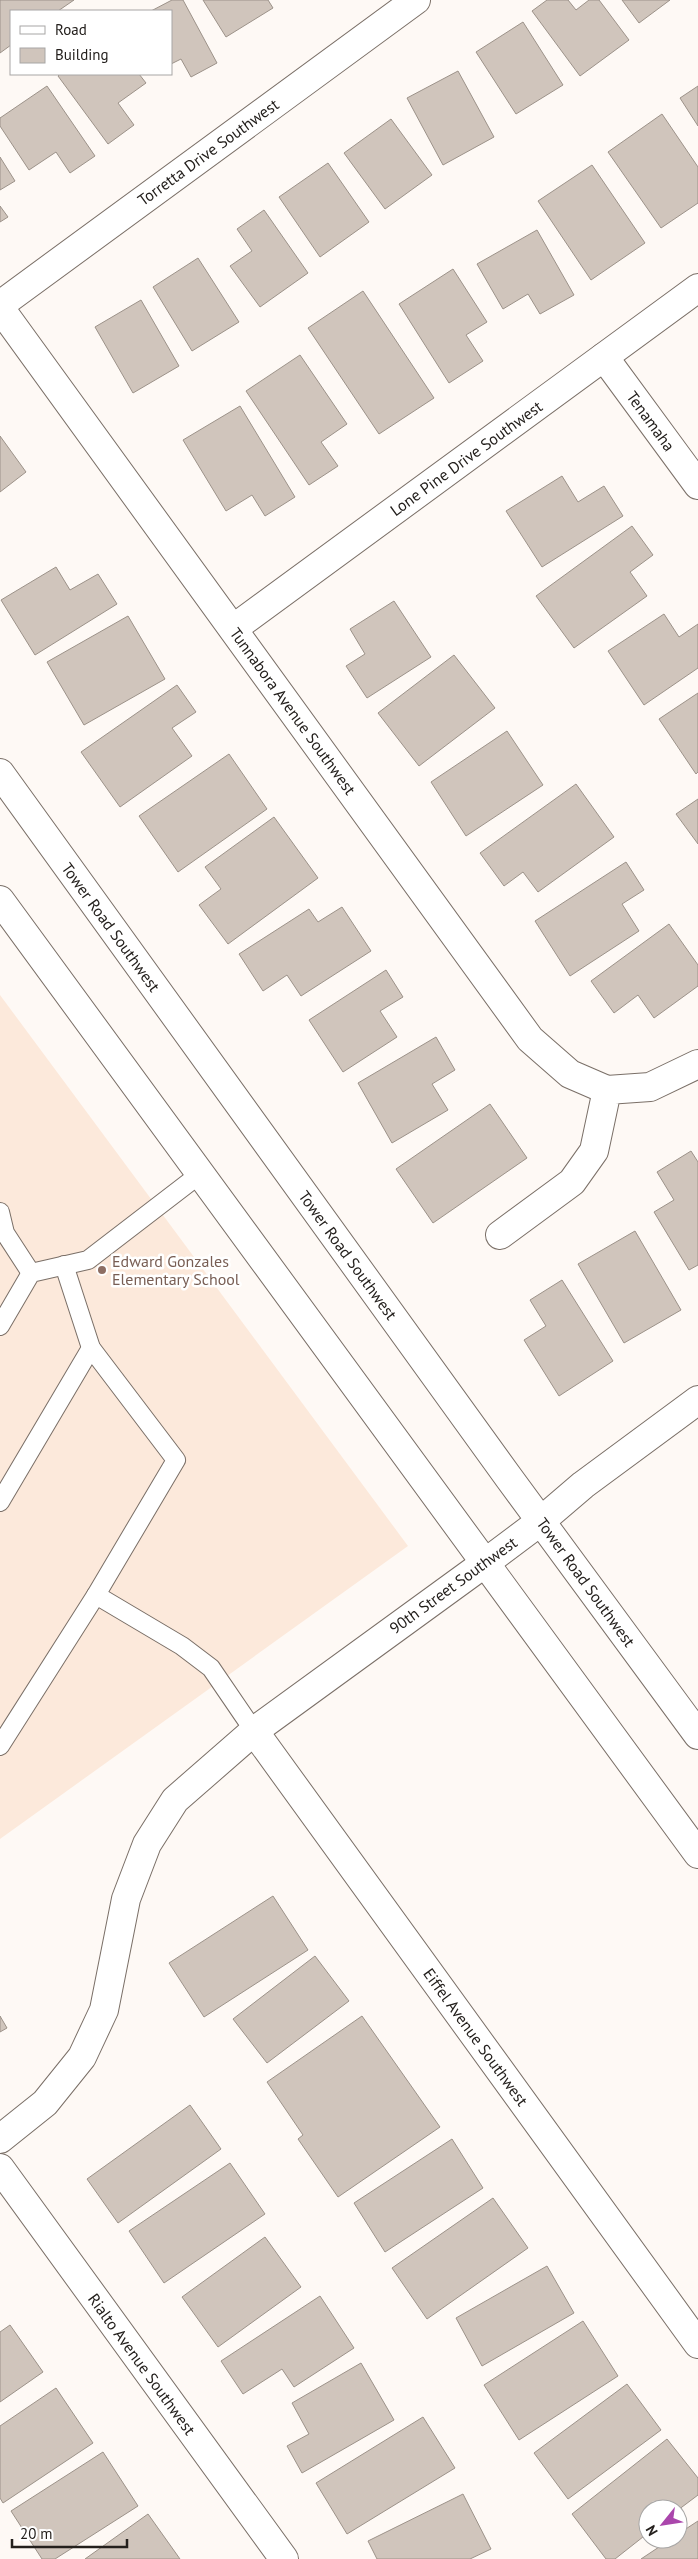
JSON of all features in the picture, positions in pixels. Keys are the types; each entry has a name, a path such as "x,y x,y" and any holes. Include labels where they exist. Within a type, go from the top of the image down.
{"street":[{"name":"Torretta Drive Southwest","path":"0,306 416,0"},
{"name":"Lone Pine Drive Southwest","path":"234,628 698,288"},
{"name":"Tunnabora Avenue Southwest","path":"0,306 530,1039 570,1074 607,1090"},
{"name":"Tenamaha","path":"604,357 698,485"},
{"name":"Tower Road Southwest","path":"0,773 698,1735"},
{"path":"0,900 698,1854"},
{"path":"500,1235 572,1182 594,1151 607,1090 650,1087 698,1064"},
{"name":"90th Street Southwest","path":"0,2139 45,2103 82,2057 104,2010 126,1899 148,1844 175,1800 254,1731 486,1563 541,1521 583,1484 698,1400"},
{"name":"Eiffel Avenue Southwest","path":"254,1731 698,2344"},
{"name":"Rialto Avenue Southwest","path":"0,2168 284,2559"}],"lane":[{"path":"0,1326 31,1273 88,1260 200,1174"},
{"path":"0,1212 2,1235 31,1273"},
{"path":"0,1746 96,1594 176,1460 91,1348 64,1265"},
{"path":"0,1502 91,1348"},
{"path":"96,1594 182,1646 211,1668 254,1731"}],"shaded area":[{"name":"Edward Gonzales Elementary School","path":"0,995 408,1546 0,1839"}],"building":[{"path":"0,0 74,0 59,10 10,10 10,46 0,53"},
{"path":"172,0 183,0 217,63 191,77 181,59 172,64 172,10 153,10"},
{"path":"203,0 268,0 273,8 226,37"},
{"path":"547,0 568,0 576,10 589,0 599,0 629,40 580,76 532,11"},
{"path":"622,0 670,0 639,23"},
{"path":"523,22 563,85 516,114 476,52"},
{"path":"458,71 494,137 443,165 407,98"},
{"path":"140,75 146,83 118,103 134,125 108,144 58,76"},
{"path":"47,86 95,156 70,173 56,152 29,170 0,126 0,118"},
{"path":"698,86 698,126 680,98"},
{"path":"662,114 698,167 698,203 661,228 608,152"},
{"path":"391,119 432,175 385,209 344,153"},
{"path":"0,157 15,181 0,190"},
{"path":"328,163 369,222 320,257 279,197"},
{"path":"592,165 645,243 591,280 538,201"},
{"path":"0,206 8,217 0,222"},
{"path":"264,210 308,273 260,307 230,266 252,251 237,229"},
{"path":"537,230 574,295 540,314 528,294 503,309 477,264"},
{"path":"198,258 239,322 192,351 153,287"},
{"path":"453,269 487,322 466,335 483,361 449,383 399,304"},
{"path":"363,291 434,398 379,434 308,328"},
{"path":"141,300 179,366 133,393 95,327"},
{"path":"300,355 347,424 321,442 338,466 309,485 246,391"},
{"path":"240,406 295,497 265,516 252,495 226,511 183,440"},
{"path":"0,436 26,472 0,492"},
{"path":"562,476 578,502 604,486 623,516 542,567 506,511"},
{"path":"632,526 653,555 630,572 647,596 574,648 536,596"},
{"path":"56,567 70,590 98,574 117,604 35,655 1,600"},
{"path":"394,601 431,657 367,698 346,666 365,654 350,629"},
{"path":"664,614 679,637 698,624 698,668 644,705 608,651"},
{"path":"128,616 165,679 84,725 47,662"},
{"path":"454,655 495,708 419,766 378,713"},
{"path":"177,685 196,712 172,728 192,756 120,807 81,752"},
{"path":"698,693 698,772 696,774 659,719"},
{"path":"507,731 543,785 466,836 431,782"},
{"path":"229,754 267,809 178,872 139,816"},
{"path":"576,784 614,837 538,892 523,872 504,886 480,853"},
{"path":"698,799 698,844 676,814"},
{"path":"274,817 318,878 228,944 199,905 221,889 205,867"},
{"path":"626,862 644,890 622,904 639,931 570,976 535,921"},
{"path":"342,907 371,951 301,996 287,975 263,991 239,954 309,909 318,922"},
{"path":"669,924 698,965 698,986 654,1018 638,995 614,1013 591,981"},
{"path":"386,970 403,997 380,1011 397,1037 343,1072 309,1020"},
{"path":"436,1037 455,1070 432,1084 448,1110 392,1143 358,1083"},
{"path":"490,1104 527,1158 433,1223 396,1169"},
{"path":"691,1151 698,1162 698,1265 689,1270 654,1212 674,1200 657,1172"},
{"path":"635,1231 681,1310 624,1343 578,1264"},
{"path":"562,1280 613,1361 559,1396 524,1340 546,1326 530,1300"},
{"path":"273,1896 308,1950 204,2017 169,1963"},
{"path":"315,1956 349,2001 267,2063 233,2019"},
{"path":"0,2016 7,2028 0,2032"},
{"path":"362,2016 440,2127 338,2197 298,2139 303,2135 267,2082"},
{"path":"190,2105 221,2149 118,2223 87,2179"},
{"path":"452,2139 483,2188 385,2252 354,2203"},
{"path":"230,2163 265,2214 164,2283 129,2231"},
{"path":"493,2198 528,2248 427,2319 392,2268"},
{"path":"265,2237 301,2287 218,2347 182,2297"},
{"path":"547,2266 574,2313 482,2366 456,2318"},
{"path":"320,2296 354,2348 294,2387 282,2369 243,2394 221,2361"},
{"path":"583,2321 618,2376 519,2440 484,2385"},
{"path":"10,2325 43,2372 0,2402 0,2332"},
{"path":"361,2363 394,2420 302,2473 287,2446 309,2434 292,2403"},
{"path":"627,2384 661,2430 568,2499 534,2453"},
{"path":"56,2388 93,2443 3,2503 0,2498 0,2426"},
{"path":"423,2417 455,2468 347,2534 316,2483"},
{"path":"667,2439 698,2478 698,2495 688,2502 688,2499 638,2499 638,2541 615,2559 606,2559 572,2514"},
{"path":"103,2452 138,2506 55,2559 42,2559 11,2511"},
{"path":"463,2494 491,2549 470,2559 377,2559 368,2541"},
{"path":"148,2514 180,2559 85,2559"},
{"path":"698,2521 698,2559 641,2559 656,2549 688,2549 688,2528"}],"place":[{"name":"Edward Gonzales Elementary School","path":"102,1270"}]}
